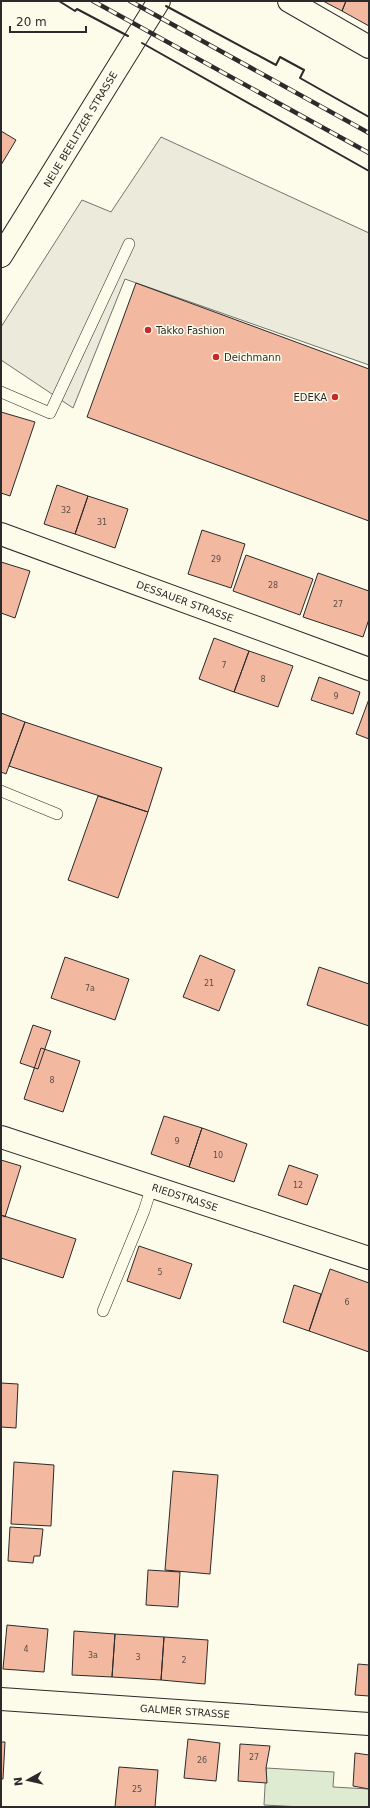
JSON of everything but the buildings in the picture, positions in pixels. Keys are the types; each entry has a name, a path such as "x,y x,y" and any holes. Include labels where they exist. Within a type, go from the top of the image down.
{"street":[{"name":"NEUE BEELITZER STRASSE","path":"1,256 159,1"},
{"path":"289,1 369,47"},
{"name":"DESSAUER STRASSE","path":"1,534 369,668"},
{"name":"RIEDSTRASSE","path":"1,1136 369,1258"},
{"name":"GALMER STRASSE","path":"1,1699 369,1724"}],"lane":[{"path":"1,392 50,413 129,244"},
{"path":"1,791 57,814"},
{"path":"103,1311 144,1211 152,1186"}],"green space":[{"path":"266,1768 334,1772 333,1787 369,1789 369,1807 302,1807 264,1805"}],"shaded area":[{"path":"161,137 369,233 369,365 125,279 73,408 1,360 1,327 82,200 111,212"}],"railway":[{"path":"93,1 369,153"},
{"path":"130,1 369,133"}],"wall":[{"path":"59,1 75,11 77,9 128,36"},
{"path":"166,6 276,65 280,57 304,70 300,78 369,117"},
{"path":"142,43 369,171"}],"place":[{"name":"Takko Fashion","path":"148,330"},
{"name":"Deichmann","path":"216,357"},
{"name":"EDEKA","path":"335,397"}]}
